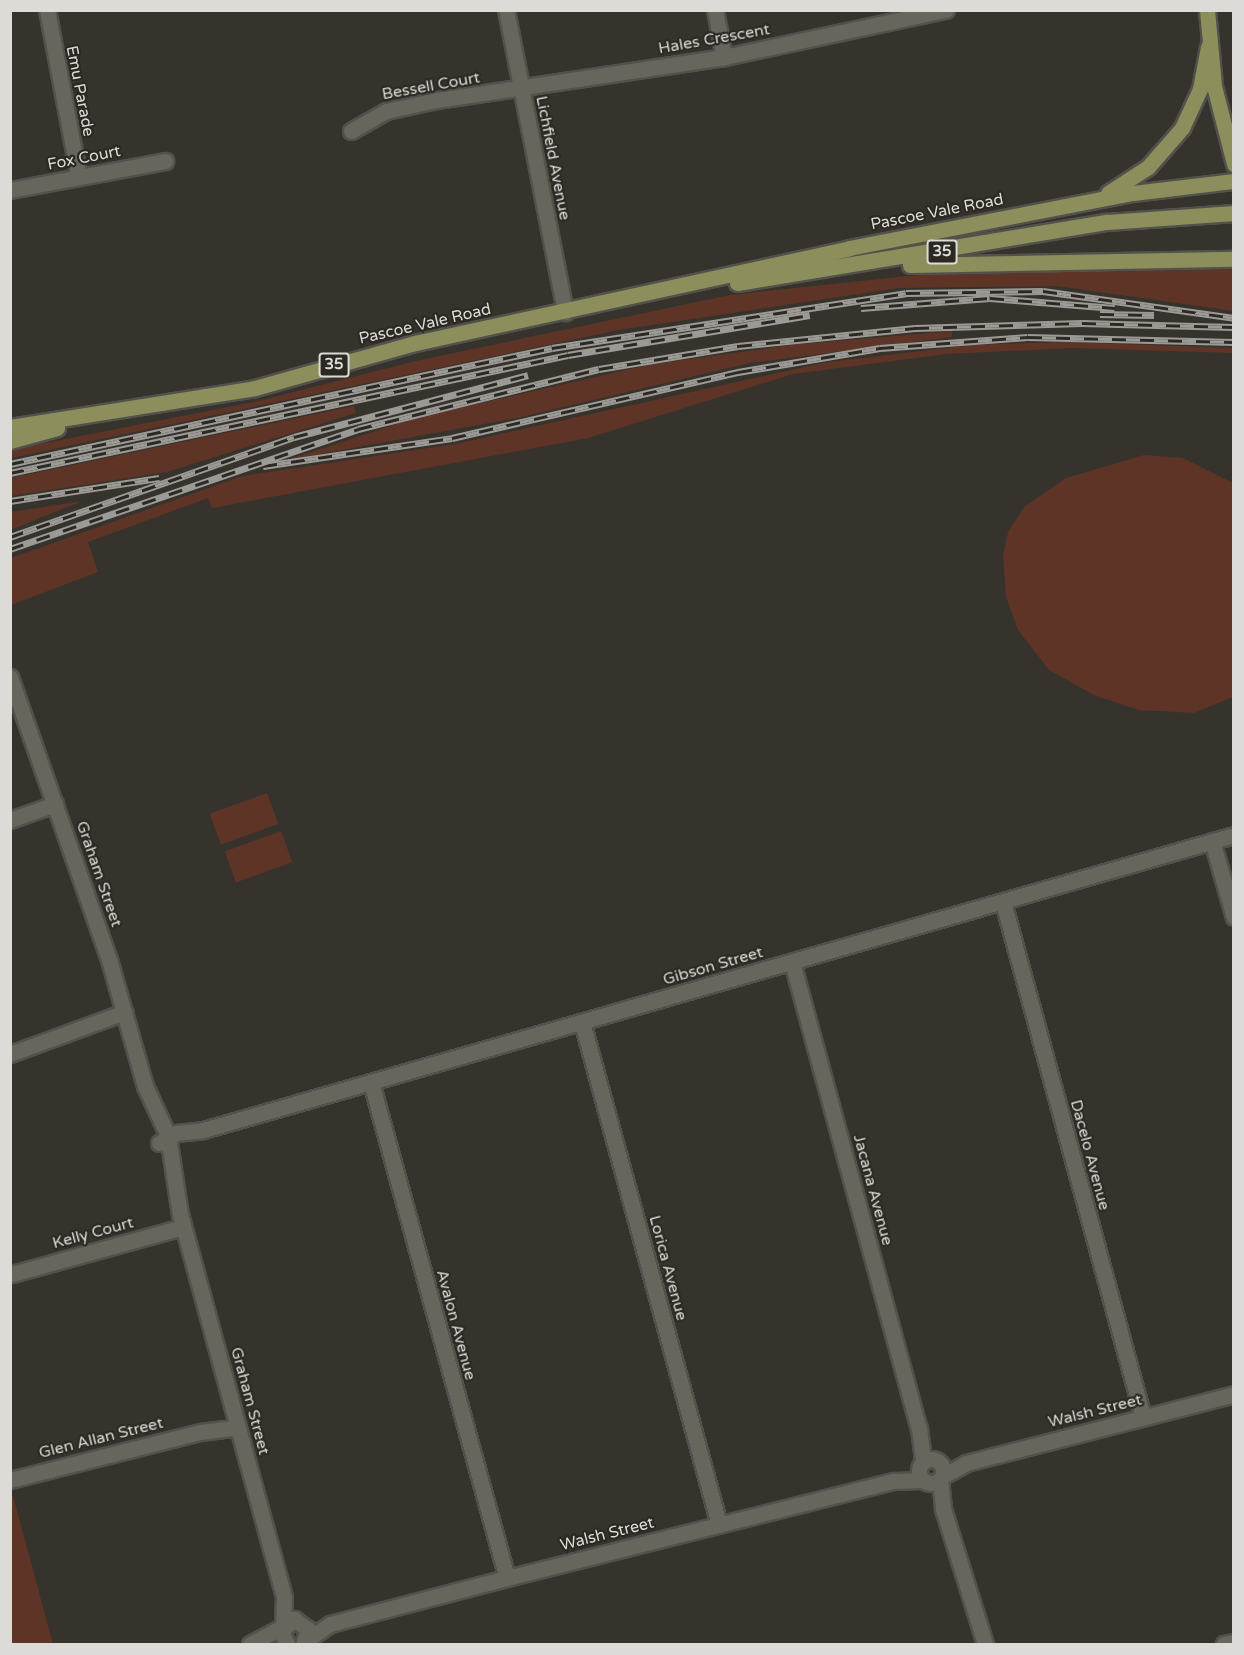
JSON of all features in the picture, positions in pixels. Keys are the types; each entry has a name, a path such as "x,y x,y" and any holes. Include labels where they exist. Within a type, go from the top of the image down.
{"main road":[{"path":"1207,10 1208,47 1233,164"},
{"path":"1095,200 1143,171 1176,136 1200,89 1208,47"},
{"name":"Pascoe Vale Road","path":"10,427 103,415 255,388 415,343 651,295 849,248 1095,200 1233,181"},
{"name":"Pascoe Vale Road","path":"651,295 860,267 1107,222 1233,213"},
{"path":"860,267 1230,258"},
{"name":"Pascoe Vale Road","path":"10,441 103,415"}],"street":[{"name":"Lichfield Avenue","path":"506,10 565,312"},
{"path":"715,10 724,57"},
{"name":"Hales Crescent","path":"521,89 724,57 946,10"},
{"name":"Emu Parade","path":"46,11 79,177"},
{"name":"Bessell Court","path":"351,131 390,109 521,89"},
{"name":"Fox Court","path":"10,190 165,161"},
{"name":"Graham Street","path":"10,677 125,1012 145,1086 147,1114 166,1141 168,1189 182,1220 292,1623"},
{"path":"10,820 55,804"},
{"name":"Gibson Street","path":"166,1141 1233,835"},
{"path":"1212,841 1233,917"},
{"name":"Dacelo Avenue","path":"1003,902 1143,1418"},
{"name":"Jacana Avenue","path":"792,962 931,1471 985,1644"},
{"path":"10,1054 125,1012"},
{"name":"Lorica Avenue","path":"582,1022 719,1524"},
{"name":"Avalon Avenue","path":"371,1082 507,1578"},
{"name":"Kelly Court","path":"12,1274 182,1220"},
{"name":"Walsh Street","path":"292,1623 330,1624 1233,1394"},
{"name":"Glen Allan Street","path":"10,1480 237,1422"},
{"path":"292,1623 306,1642"},
{"path":"254,1643 292,1623"},
{"path":"254,1643 286,1644 292,1623"},
{"name":"Walsh Street","path":"306,1642 330,1624"},
{"path":"1224,1644 1233,1642"}],"shaded area":[{"path":"1130,264 1233,266 1233,311 1057,286 899,288 619,330 11,458 10,450 258,401 420,360 730,295 945,272"},
{"path":"952,331 952,337 750,363 517,418 287,460 412,419 648,365 790,345"},
{"path":"1066,342 1233,348 1233,353 1072,348 946,354 793,374 588,438 212,508 208,498 88,542 98,572 11,605 11,558 242,476 455,444 828,362 972,345"},
{"path":"354,406 356,413 167,472 11,496 11,478"},
{"path":"1144,455 1183,458 1233,483 1233,697 1194,713 1139,710 1094,695 1049,670 1018,630 1006,597 1003,555 1008,532 1024,507 1066,478"},
{"path":"83,501 57,511 11,530 11,512"},
{"path":"267,793 278,824 221,845 210,814"},
{"path":"281,831 292,862 236,883 225,852"},
{"path":"11,1496 13,1496 53,1644 11,1644"}],"railway":[{"path":"10,464 552,348 906,293 1043,291 1234,318"},
{"path":"861,308 990,298 1115,308"},
{"path":"1100,314 1154,315"},
{"path":"10,473 568,355 810,315"},
{"path":"10,549 358,429 599,369 738,346 915,328 1082,323 1234,327"},
{"path":"263,466 452,438 738,372 880,348 1028,337 1234,342"},
{"path":"10,537 294,437 528,375"},
{"path":"10,501 159,478"}]}
